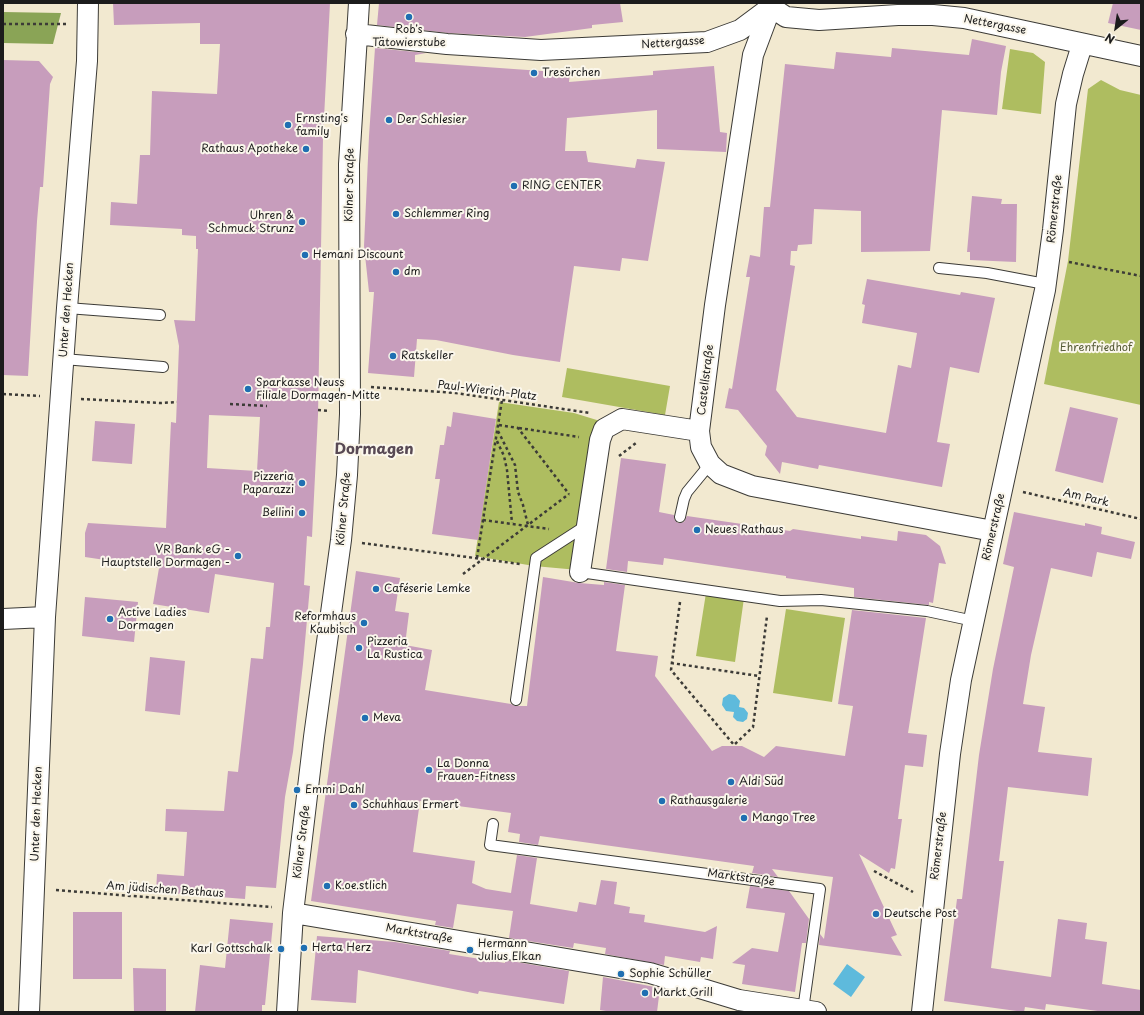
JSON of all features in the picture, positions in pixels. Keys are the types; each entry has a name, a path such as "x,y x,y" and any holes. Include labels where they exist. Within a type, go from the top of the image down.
{"street":[{"name":"Unter den Hecken","path":"29,1012 45,617 63,359 87,61 88,3"},
{"name":"Kölner Straße","path":"287,1012 294,913 314,737 342,540 347,475 350,385 349,164 359,3"},
{"name":"Nettergasse","path":"356,34 447,44 541,50 707,42 740,30 771,5 786,17 818,20 898,15 933,15 964,18 1002,25 1082,45 1141,56"},
{"name":"Castellstraße","path":"771,5 753,55 715,305 700,431 701,447 710,464 720,474 752,486 993,531"},
{"name":"Römerstraße","path":"923,1012 933,902 955,715 1046,284 1050,259 1066,104 1072,74 1082,45"},
{"path":"580,572 594,474 600,440 604,429 622,419 700,431"},
{"path":"3,619 45,617"},
{"name":"Marktstraße","path":"294,913 650,973 739,1000 809,1011"}],"lane":[{"path":"940,268 987,273 1046,284"},
{"path":"67,308 160,315"},
{"path":"63,359 163,367"},
{"path":"680,517 687,492 710,464"},
{"path":"516,700 536,558 587,522"},
{"path":"580,572 780,601 821,600 928,611 974,621"},
{"name":"Marktstraße","path":"493,824 490,845 820,889 809,1011"}],"path":[{"path":"3,24 88,24"},
{"path":"1050,259 1141,276"},
{"name":"Paul-Wierich-Platz","path":"350,385 456,393 622,419"},
{"path":"3,394 160,403 177,402"},
{"path":"477,558 497,440 502,400"},
{"path":"230,404 267,406"},
{"path":"499,425 600,440"},
{"path":"463,574 661,425"},
{"path":"518,428 569,494 587,522"},
{"path":"498,430 514,465 518,492 528,525"},
{"path":"497,440 504,456 507,470 512,523"},
{"name":"Am Park","path":"1027,493 1141,519"},
{"path":"484,520 555,530 568,536"},
{"path":"342,540 534,566"},
{"path":"682,587 671,670 734,745 753,727 769,599"},
{"path":"672,663 759,676"},
{"path":"874,871 933,902"},
{"name":"Am jüdischen Bethaus","path":"34,889 270,906 294,913"}],"green space":[{"path":"3,12 61,13 53,44 3,43"},
{"path":"1010,49 1033,53 1045,62 1041,114 1002,109"},
{"name":"Ehrenfriedhof","path":"1101,80 1120,90 1141,95 1141,405 1044,384 1068,261 1088,89"},
{"path":"567,368 670,386 665,415 562,397"},
{"path":"499,402 574,413 600,421 578,570 534,566 475,556"},
{"path":"706,593 744,598 735,662 696,656"},
{"path":"786,609 845,618 832,702 773,693"}],"water":[{"path":"729,694 735,695 740,701 739,707 744,708 748,713 747,719 743,722 737,721 733,717 734,712 726,711 722,705 723,698"},
{"path":"847,964 865,977 851,997 833,984"}],"building":[{"path":"113,3 330,3 323,137 318,415 312,537 307,536 304,585 310,586 303,664 293,752 285,797 276,888 246,886 245,899 156,892 157,874 184,876 187,832 165,831 166,809 224,811 228,771 238,772 251,658 263,659 266,627 270,627 274,583 215,574 209,613 153,604 159,568 85,557 85,533 88,523 166,528 171,422 176,423 179,346 174,320 195,321 198,249 196,249 196,236 182,235 182,229 110,225 111,202 137,204 140,155 150,155 152,91 217,94 220,44 200,44 200,23 114,25","holes":["209,415 260,417 257,471 207,468"]},
{"path":"379,3 620,3 623,22 592,25 592,28 525,37 448,33 377,25"},
{"path":"1113,3 1141,3 1141,30 1108,23"},
{"path":"972,39 1006,46 1001,72 997,115 942,110 930,251 861,252 861,211 814,209 812,244 798,245 797,251 791,251 790,265 795,266 776,390 797,417 886,433 898,365 911,368 917,333 862,323 865,305 862,304 867,279 960,295 961,292 995,298 979,373 950,367 937,442 950,444 942,487 819,465 818,469 782,462 780,474 765,455 767,446 738,410 725,408 729,388 732,389 750,277 746,277 750,255 760,257 764,207 770,207 785,64 834,69 836,52 891,57 892,48 969,55"},
{"path":"375,48 426,53 415,55 415,62 570,73 569,82 653,75 653,71 714,66 720,132 727,133 726,152 657,149 657,110 567,118 565,151 586,151 588,162 635,168 637,159 665,162 648,261 622,258 620,271 574,266 560,362 513,355 436,340 417,339 414,377 368,373 374,292 369,292 364,246"},
{"path":"3,60 39,61 53,77 50,84 43,187 40,187 37,221 28,376 3,375"},
{"path":"972,196 1002,199 1001,204 1017,204 1016,262 970,260 970,252 967,252"},
{"path":"1070,407 1118,418 1103,483 1055,471"},
{"path":"453,412 496,419 478,540 432,534 440,479 435,479 440,445 444,445 447,426 451,427"},
{"path":"95,421 135,424 132,464 92,461"},
{"name":"Neues Rathaus","path":"621,458 666,464 659,512 674,515 674,519 678,523 684,522 687,516 790,531 793,529 861,539 861,536 897,541 898,531 926,535 940,546 946,564 939,563 933,603 929,602 929,605 854,597 854,588 786,578 786,576 664,558 663,565 628,561 627,572 606,569"},
{"path":"1014,512 1085,526 1085,523 1102,527 1101,534 1135,542 1131,559 1097,552 1092,577 1051,568 1031,655 1023,704 1045,707 1038,752 1092,758 1088,796 1008,787 999,861 1004,861 991,968 1051,977 1058,919 1087,923 1085,939 1107,942 1102,984 1141,990 1141,1012 1105,1012 1046,1004 1045,1010 1025,1007 1024,1012 944,1001 957,899 962,899 979,755 993,669 1014,567 1003,564"},
{"name":"Rathausgalerie","path":"356,571 400,578 395,611 409,613 405,645 432,650 425,690 511,704 515,706 527,706 543,577 579,583 604,585 604,582 625,585 616,651 658,656 655,676 712,751 722,746 742,746 764,757 776,746 845,756 853,706 838,704 852,610 926,618 908,733 927,735 923,767 905,765 898,819 902,819 895,869 891,868 889,873 859,854 897,935 891,937 902,956 819,945 820,934 824,939 833,877 772,869 778,877 752,873 754,866 540,836 538,845 519,842 520,834 508,832 511,813 420,801 413,852 475,861 472,883 486,889 511,893 517,855 537,858 530,904 577,912 579,902 596,905 601,880 617,882 614,904 630,907 629,913 645,915 644,922 705,932 717,926 713,959 701,957 700,962 665,956 664,965 605,954 606,948 574,943 573,948 509,938 513,911 457,904 453,928 435,925 436,921 311,901"},
{"name":"Active Ladies Dormagen","path":"85,597 138,602 134,642 82,636"},
{"path":"150,657 185,661 180,715 145,711"},
{"path":"750,886 789,891 809,919 806,943 802,943 795,992 742,984 745,965 732,963 752,948 778,952 785,913 746,908"},
{"path":"73,912 122,912 122,979 73,979"},
{"path":"230,919 273,923 265,1005 262,1005 262,1012 195,1012 200,965 225,968"},
{"path":"317,936 395,942 450,951 449,954 505,963 505,960 569,971 564,1004 479,991 478,994 358,970 356,1003 311,1000"},
{"path":"133,968 166,969 166,1012 134,1012"},
{"path":"603,977 660,988 657,1012 612,1012 600,1010"}],"place":[{"name":"Rob's Tätowierstube","path":"409,17"},
{"name":"Tresörchen","path":"534,73"},
{"name":"Der Schlesier","path":"389,120"},
{"name":"Ernsting's family","path":"288,125"},
{"name":"Rathaus Apotheke","path":"306,149"},
{"name":"RING CENTER","path":"514,186"},
{"name":"Schlemmer Ring","path":"396,214"},
{"name":"Uhren & Schmuck Strunz","path":"302,222"},
{"name":"Hemani Discount","path":"305,255"},
{"name":"dm","path":"396,272"},
{"name":"Ratskeller","path":"393,356"},
{"name":"Sparkasse Neuss Filiale Dormagen-Mitte","path":"248,389"},
{"name":"Pizzeria Paparazzi","path":"302,483"},
{"name":"Bellini","path":"302,513"},
{"name":"Neues Rathaus","path":"697,530"},
{"name":"VR Bank eG - Hauptstelle Dormagen -","path":"238,556"},
{"name":"Caféserie Lemke","path":"376,589"},
{"name":"Active Ladies Dormagen","path":"110,619"},
{"name":"Reformhaus Kaubisch","path":"364,623"},
{"name":"Pizzeria La Rustica","path":"359,648"},
{"name":"Meva","path":"365,718"},
{"name":"La Donna Frauen-Fitness","path":"429,770"},
{"name":"Aldi Süd","path":"731,782"},
{"name":"Emmi Dahl","path":"297,790"},
{"name":"Rathausgalerie","path":"662,801"},
{"name":"Schuhhaus Ermert","path":"354,805"},
{"name":"Mango Tree","path":"744,818"},
{"name":"K.oe.stlich","path":"327,886"},
{"name":"Deutsche Post","path":"876,914"},
{"name":"Herta Herz","path":"304,948"},
{"name":"Karl Gottschalk","path":"281,949"},
{"name":"Hermann Julius Elkan","path":"470,950"},
{"name":"Sophie Schüller","path":"621,974"},
{"name":"Markt Grill","path":"645,993"}],"district":[{"name":"Dormagen","path":"374,450"}]}
